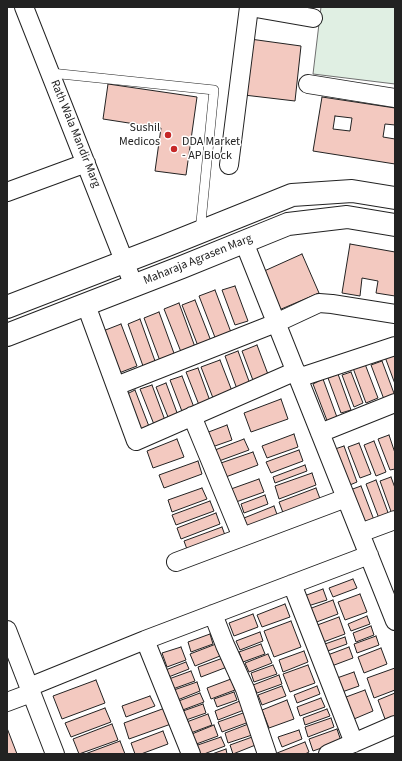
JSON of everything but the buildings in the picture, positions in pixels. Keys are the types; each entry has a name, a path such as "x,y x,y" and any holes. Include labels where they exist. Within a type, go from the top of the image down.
{"street":[{"name":"Rath Wala Mandir Marg","path":"24,7 134,286"},
{"path":"229,165 250,7 313,18"},
{"path":"308,84 395,98"},
{"path":"7,192 86,163"},
{"path":"7,307 292,195 352,191 395,198"},
{"name":"Maharaja Agrasen Marg","path":"7,335 288,224 347,217 395,225"},
{"path":"244,242 395,620"},
{"path":"116,386 276,323 319,303 395,314"},
{"path":"86,305 136,441 192,416 297,375 395,346"},
{"path":"320,433 395,403"},
{"path":"192,416 242,537"},
{"path":"176,562 346,498"},
{"path":"360,533 395,520"},
{"path":"7,702 30,690 145,640 369,555"},
{"path":"292,584 354,743"},
{"path":"214,614 225,645 245,689 268,754"},
{"path":"7,630 55,754"},
{"path":"145,640 191,754"},
{"path":"328,754 395,725"}],"lane":[{"path":"51,74 214,90 200,232"}],"green space":[{"path":"321,7 395,7 395,84 313,74"}],"place":[{"name":"Sushil Medicos","path":"168,135"},
{"name":"DDA Market - AP Block","path":"174,149"}]}
